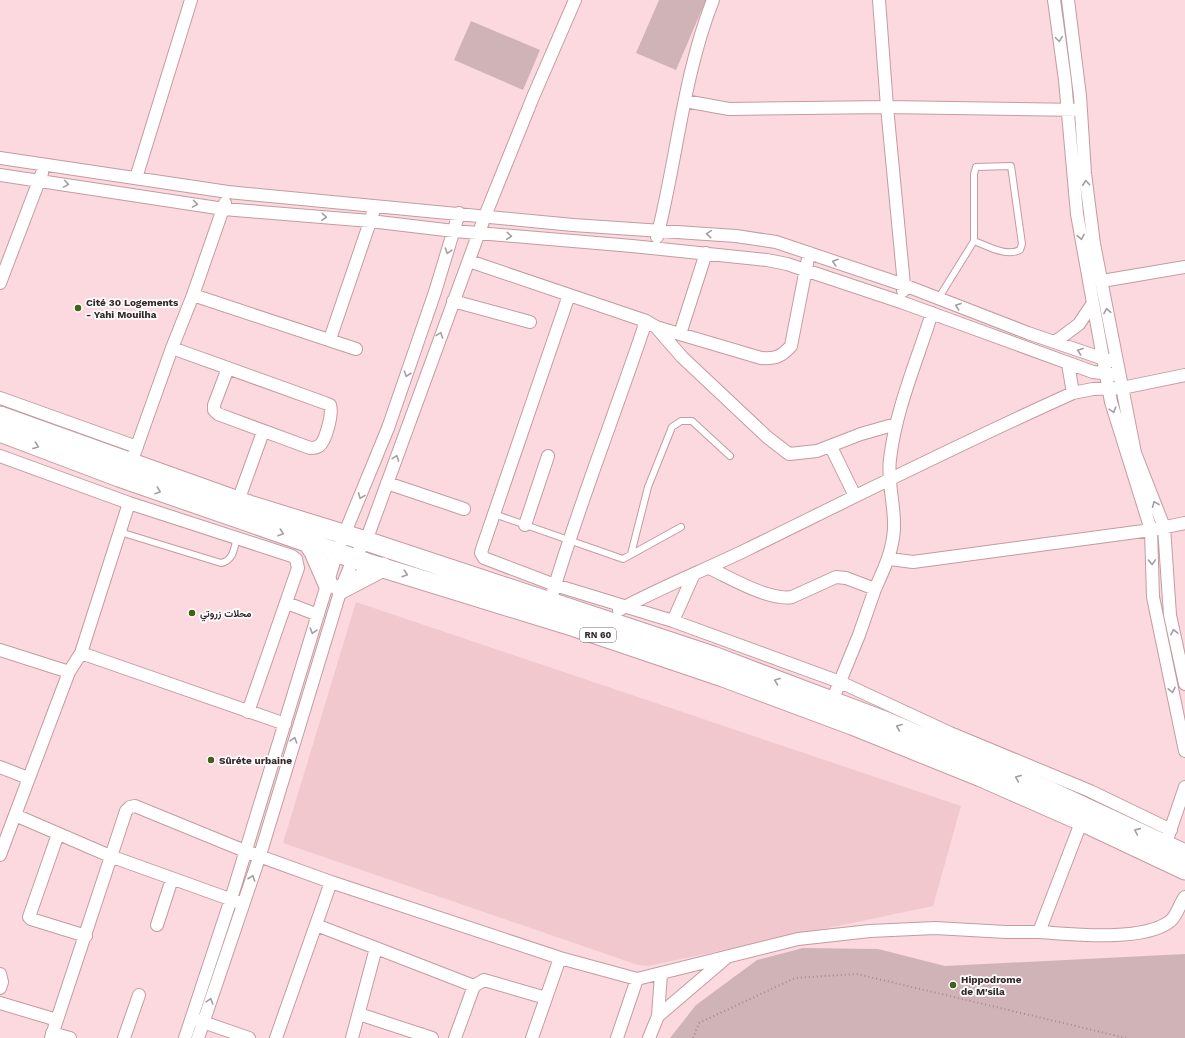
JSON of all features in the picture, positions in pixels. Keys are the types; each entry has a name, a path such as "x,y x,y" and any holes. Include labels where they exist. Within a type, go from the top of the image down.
{"main road":[{"name":"RN 60","path":"0,416 134,455 241,516 343,535 552,593 602,619 713,656 887,722 1084,815"},
{"name":"RN 60","path":"0,432 118,477 241,516 346,555 575,627 723,677 852,725 981,777 1084,815 1176,852"},
{"path":"307,541 335,586 384,567"}],"street":[{"path":"136,178 191,0"},
{"path":"198,1038 198,1020 230,899 318,614 335,586 346,555 366,541 485,216 533,97 575,0"},
{"path":"654,248 685,101 706,18 713,0"},
{"path":"879,0 887,108 904,285 901,302"},
{"path":"1054,0 1068,109 1077,214 1093,303 1104,359 1122,388 1135,453 1164,527 1170,615 1185,684"},
{"path":"1068,0 1081,110 1088,205 1117,362 1109,388 1111,402 1151,530 1153,597 1185,751"},
{"path":"685,101 729,109 887,108 1081,110"},
{"path":"0,158 228,192 573,225 736,236 776,242 904,285 1055,342 1117,362"},
{"path":"0,283 44,164"},
{"path":"0,175 224,209 370,221 454,232 654,248 767,260 787,264 807,272 901,302 1092,372 1113,375"},
{"path":"0,398 134,455 172,348 193,296 224,209 228,192"},
{"path":"330,339 375,206"},
{"path":"185,1038 198,1020 260,855 335,586 346,555 343,535 388,428 435,292 459,213"},
{"path":"680,334 706,253"},
{"path":"469,261 680,334 761,358 774,359 783,355 791,346 807,272 809,253"},
{"path":"1102,281 1185,267"},
{"path":"569,295 494,514 481,553 482,556 552,593 623,607 673,621 840,682 950,732 1090,791 1176,852 1185,787"},
{"path":"193,296 330,339 356,349"},
{"path":"453,301 530,322"},
{"path":"1055,342 1079,324 1093,303"},
{"path":"832,701 859,635 875,589 890,559 894,528 889,479 890,459 896,424 903,398 932,313"},
{"path":"651,324 682,357 767,437 789,454 817,451 831,447 861,434 896,424"},
{"path":"552,593 568,540 612,421 651,324"},
{"path":"172,348 228,368 325,403 332,410 322,443 313,448 263,432 218,414 214,410 214,405 228,368"},
{"path":"1068,364 1073,393"},
{"path":"602,619 640,598 693,576 889,479 1073,393 1089,390 1122,388 1185,375"},
{"path":"241,516 263,432"},
{"path":"831,447 854,496"},
{"path":"0,456 129,503 241,516 296,559 298,568 248,712"},
{"path":"525,525 548,456"},
{"path":"387,483 464,508"},
{"path":"0,855 69,672 81,653 129,503"},
{"path":"890,559 913,562 1151,530 1185,523"},
{"path":"709,568 767,594 784,599 792,597 836,577 846,578 875,589"},
{"path":"673,621 693,576"},
{"path":"287,603 318,614"},
{"path":"0,650 69,672"},
{"path":"81,653 285,724"},
{"path":"0,767 28,778"},
{"path":"70,1038 52,1036 126,811 135,806 245,850 331,882 560,958 637,979 661,974 704,961 798,939 870,931 935,928 1092,935 1132,934 1148,931 1169,922 1185,897"},
{"path":"15,815 110,856 243,903"},
{"path":"1039,932 1084,815"},
{"path":"58,834 29,917 31,919 86,936"},
{"path":"157,925 172,879"},
{"path":"276,1038 331,882"},
{"path":"316,924 474,986"},
{"path":"352,1038 376,948"},
{"path":"658,1016 726,957"},
{"path":"532,1038 560,958"},
{"path":"0,974 2,982 0,988"},
{"path":"649,1038 658,1016 661,974"},
{"path":"616,1038 637,979"},
{"path":"455,1038 474,986 484,980 546,998"},
{"path":"124,1038 139,995"},
{"path":"0,1003 57,1020"},
{"path":"359,1014 432,1038"},
{"path":"198,1020 249,1038"}],"lane":[{"path":"938,299 974,241 974,174 976,167 1011,166 1022,244 1020,250 1013,254 974,241"},
{"path":"631,554 648,487 672,427 681,421 692,421 730,456"},
{"path":"494,514 623,559 681,527"},
{"path":"120,532 222,563 227,562 233,555 241,516"}],"path":[{"path":"694,1038 700,1023 795,978 857,974 1126,1038"}],"shaded area":[{"path":"659,0 706,0 676,70 636,53"},
{"path":"471,21 540,50 523,90 454,60"},
{"path":"356,602 961,806 933,906 648,966 638,965 283,843"},
{"name":"Hippodrome de M'sila","path":"803,948 878,949 945,966 1185,954 1185,1038 670,1038 696,1005 757,960"}],"place":[{"name":"Cité 30 Logements - Yahi Mouilha","path":"78,308"},
{"name":"محلات زروتي","path":"192,613"},
{"name":"Sûréte urbaine","path":"211,760"},
{"name":"Hippodrome de M'sila","path":"953,985"}]}
